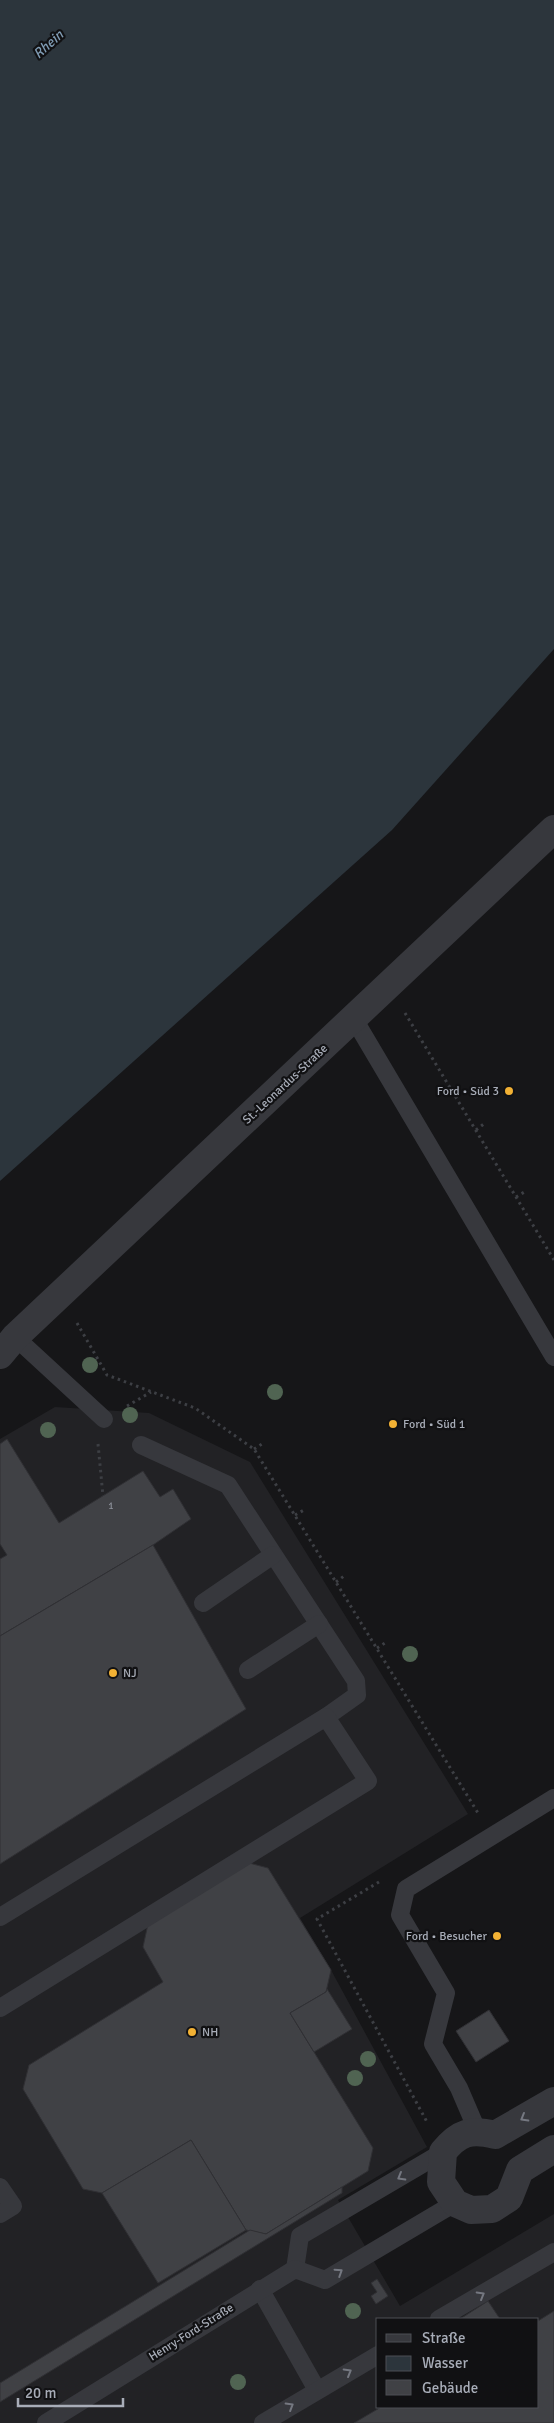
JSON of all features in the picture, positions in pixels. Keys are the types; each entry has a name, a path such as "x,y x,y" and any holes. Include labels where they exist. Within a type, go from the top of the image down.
{"street":[{"name":"St.-Leonardus-Straße","path":"5,1346 554,829"},
{"path":"554,2101 486,2133 461,2135 443,2152 441,2182 455,2203 471,2210 492,2209 509,2198 520,2170 554,2149"}],"lane":[{"path":"354,1019 554,1357"},
{"path":"5,1346 104,1420"},
{"path":"0,1917 326,1717 357,1695 356,1681 228,1485 140,1445"},
{"path":"203,1603 274,1555"},
{"path":"248,1670 319,1624"},
{"path":"0,2008 368,1781 326,1717"},
{"path":"486,2133 433,2044 446,1993 400,1915 406,1889 554,1798"},
{"path":"443,2152 300,2236 295,2269 325,2280 455,2203"},
{"path":"0,2187 13,2206 0,2214"},
{"path":"441,2318 554,2252"},
{"name":"Henry-Ford-Straße","path":"46,2423 295,2269"},
{"path":"260,2290 317,2390"},
{"path":"263,2423 376,2356"}],"path":[{"path":"388,987 554,1260"},
{"path":"476,1130 485,1123"},
{"path":"516,1197 526,1191"},
{"path":"254,1449 262,1444"},
{"path":"294,1515 304,1510"},
{"path":"336,1582 344,1576"},
{"path":"377,1648 385,1643"}],"shaded area":[{"path":"55,1407 149,1413 250,1462 468,1814 300,1918 331,1970 427,2147 338,2200 400,2306 554,2214 554,2423 0,2423 0,1439"}],"water":[{"name":"Rhein","path":"0,0 554,0 554,649 392,830 0,1181"}],"building":[{"path":"7,1439 59,1523 143,1471 160,1497 173,1489 191,1519 153,1545 0,1636 0,1559 7,1555 0,1544 0,1444"},
{"name":"NJ","path":"153,1545 246,1709 0,1864 0,1636"},
{"name":"NH","path":"249,1863 268,1868 331,1970 326,1992 290,2013 373,2148 368,2171 266,2234 246,2230 191,2140 102,2193 83,2189 23,2089 29,2065 163,1982 143,1947 148,1924"},
{"path":"327,1989 352,2029 314,2052 290,2013 326,1992"},
{"path":"489,2010 509,2041 476,2062 456,2031"},
{"path":"191,2140 246,2230 158,2283 102,2193"},
{"path":"342,2187 342,2193 0,2402 0,2383 250,2230 266,2234"},
{"path":"377,2279 388,2296 376,2304 371,2296 377,2292 371,2283"},
{"path":"488,2301 499,2318 462,2318"},
{"path":"554,2311 554,2423 354,2423 379,2408 539,2408 539,2320"}],"place":[{"name":"Ford • Süd 3","path":"509,1091"},
{"name":"Ford • Süd 1","path":"393,1424"},
{"name":"NJ","path":"113,1673"},
{"name":"Ford • Besucher","path":"497,1936"},
{"name":"NH","path":"192,2032"}]}
